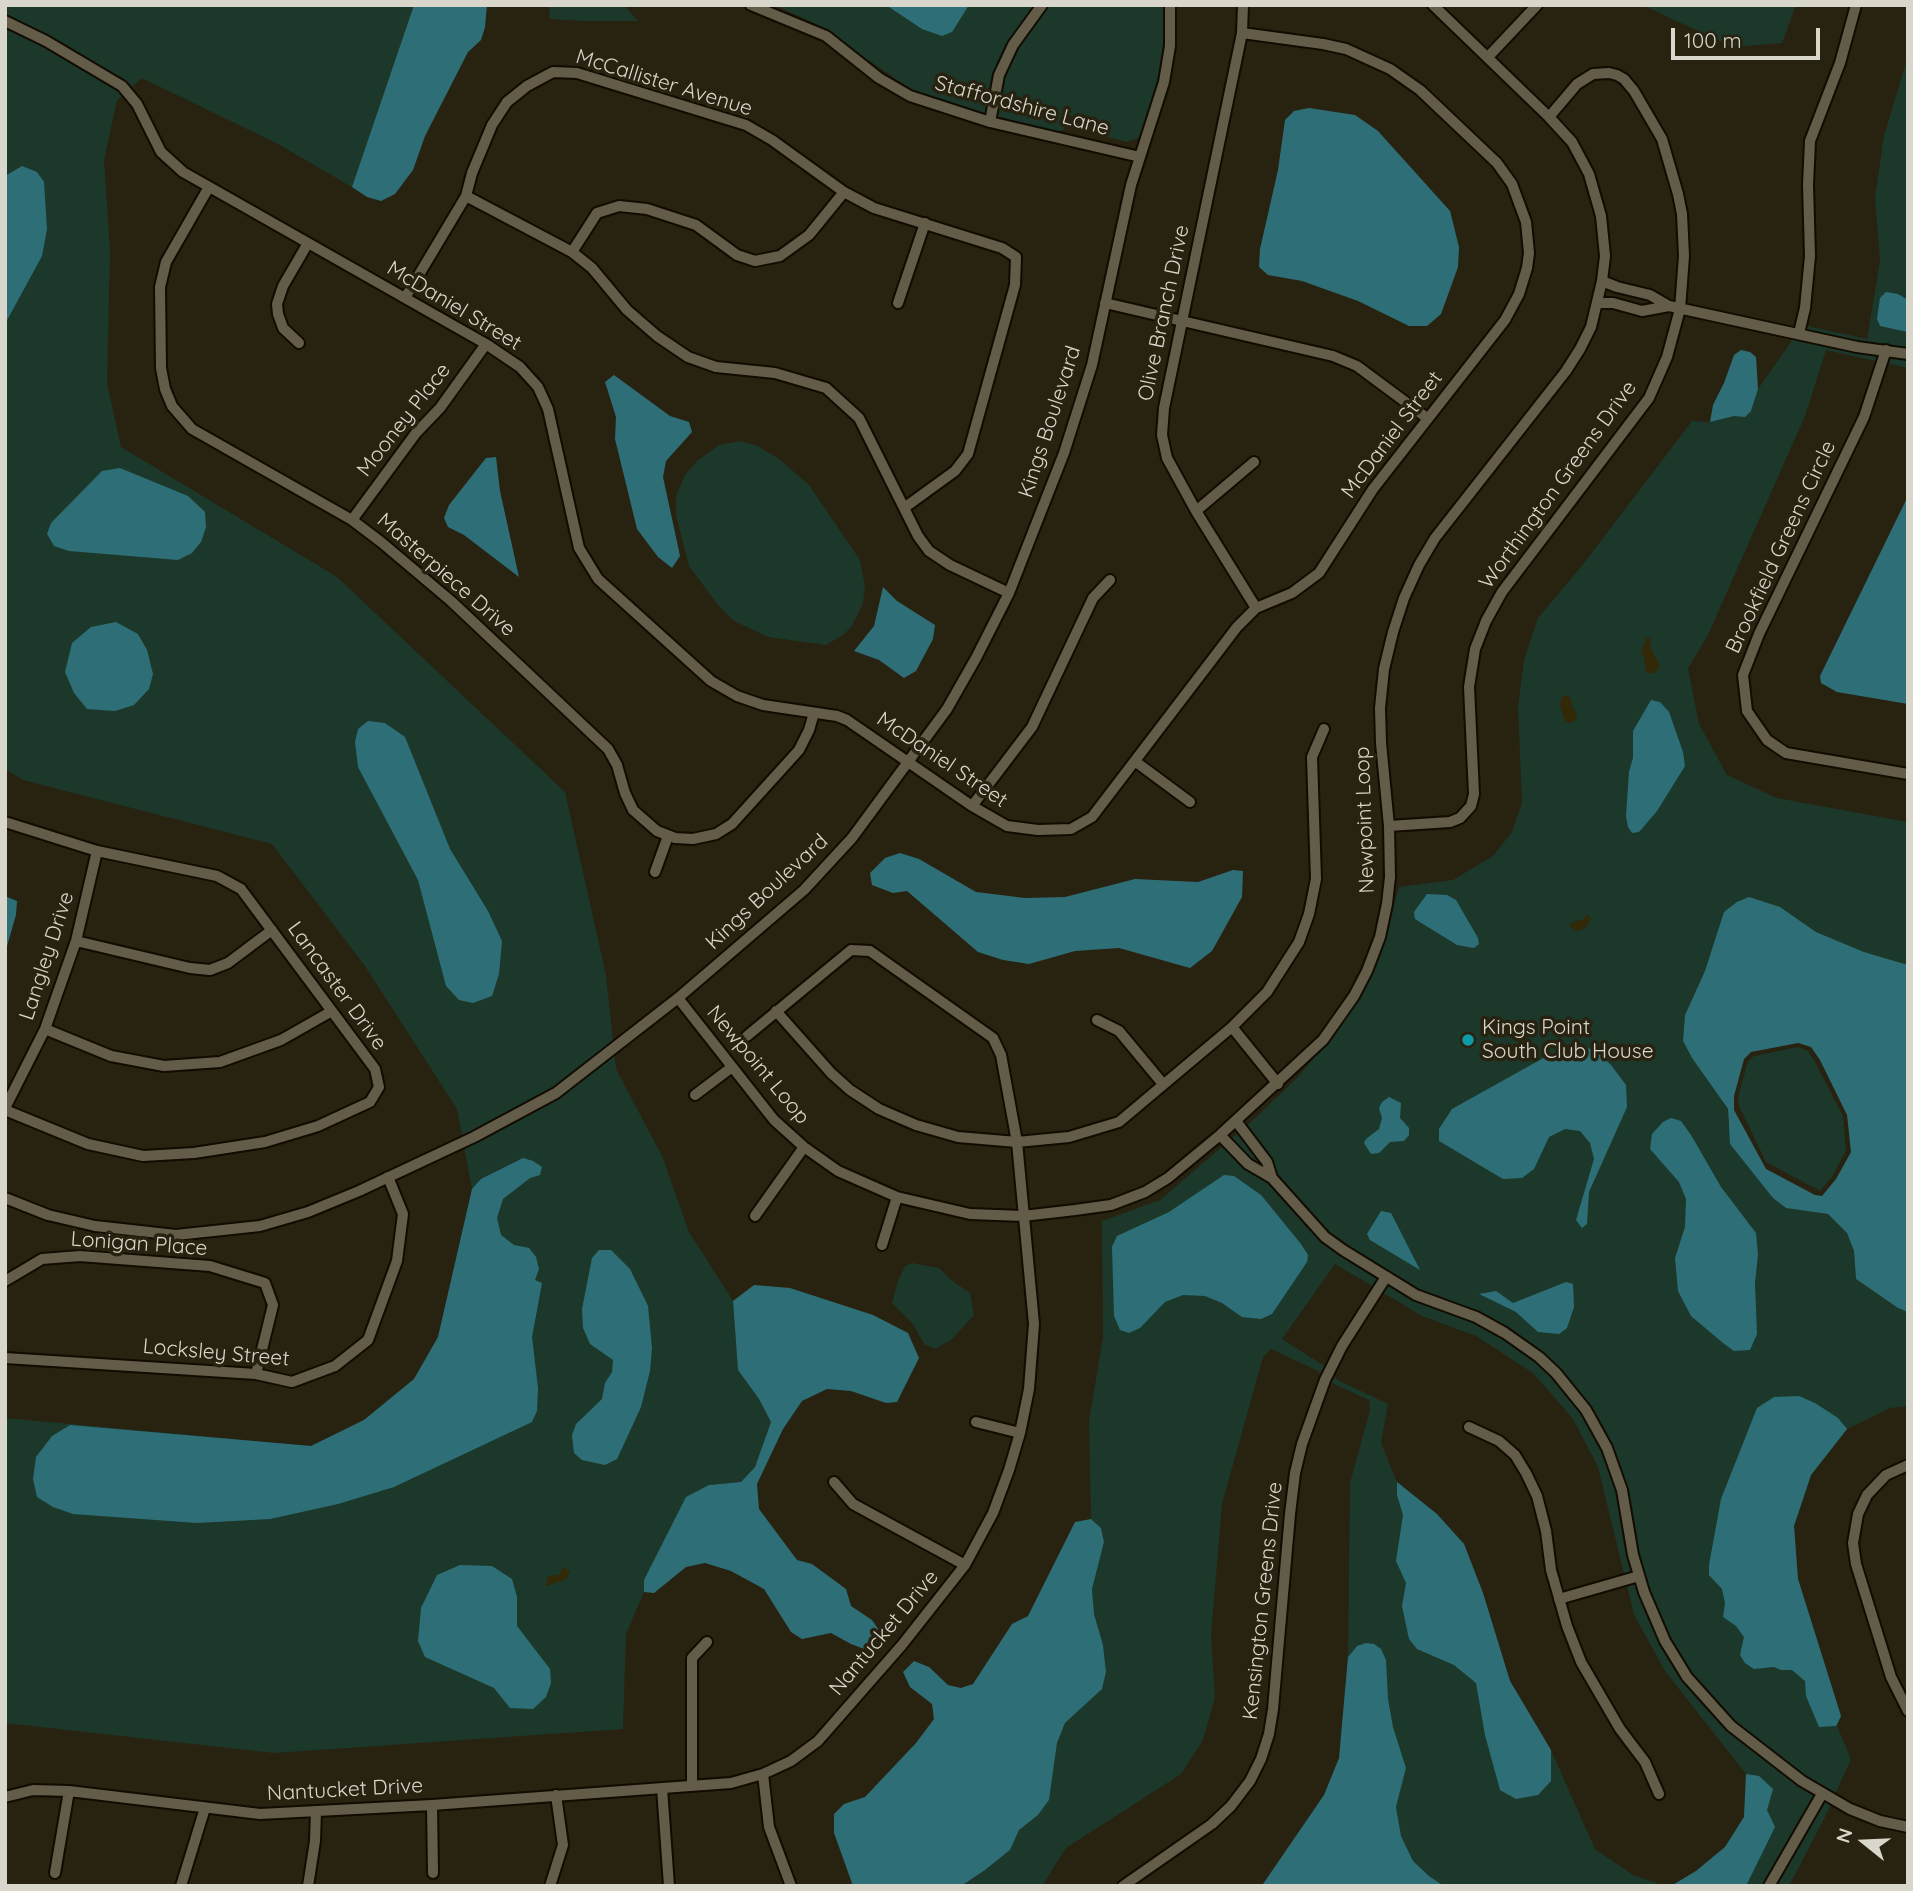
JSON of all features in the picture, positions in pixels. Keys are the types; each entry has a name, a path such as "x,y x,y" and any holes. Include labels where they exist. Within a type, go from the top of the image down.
{"street":[{"name":"Staffordshire Lane","path":"751,5 765,7 825,36 879,78 910,96 990,122 1140,157"},
{"path":"990,122 999,75 1013,45 1042,5"},
{"name":"Kings Boulevard","path":"5,1198 48,1215 95,1226 176,1235 260,1226 308,1212 484,1132 556,1093 678,998 804,890 852,838 947,709 1009,593 1064,453 1092,365 1123,220 1164,82 1170,46 1170,5"},
{"name":"Olive Branch Drive","path":"1243,5 1242,33 1164,408 1161,435 1167,458 1256,608"},
{"name":"Newpoint Loop","path":"678,998 774,1120 804,1147 838,1171 897,1197 970,1214 1023,1216 1111,1205 1144,1192 1168,1178 1220,1135 1323,1040 1354,996 1367,971 1380,937 1387,904 1390,877 1389,826 1380,708 1384,669 1404,598 1435,538 1566,371 1591,327 1598,303 1605,256 1601,216 1589,174 1572,142 1433,5"},
{"path":"1488,57 1537,5"},
{"path":"1799,333 1805,308 1810,256 1810,141 1840,63 1856,5"},
{"name":"McDaniel Street","path":"5,21 46,41 122,86 137,104 160,152 174,166 486,344 520,367 538,387 548,409 579,548 598,579 702,673 724,689 763,705 846,720 972,806 1007,826 1038,830 1071,829 1093,817 1237,627 1256,608 1292,593 1319,573 1373,489 1505,320 1519,294 1527,268 1529,253 1526,222 1518,196 1506,175 1490,156 1420,90 1365,56 1336,47 1242,33"},
{"name":"McCallister Avenue","path":"405,298 466,195 492,125 507,102 527,86 553,72 577,73 746,125 772,140 844,192 874,208 1002,248 1016,257 1015,285 968,454 955,471 904,508"},
{"name":"Worthington Greens Drive","path":"1389,826 1455,821 1471,806 1474,794 1469,687 1475,649 1486,621 1502,592 1649,398 1667,357 1684,245 1678,194 1662,139 1634,91 1617,75 1593,74 1577,84 1549,117"},
{"name":"Masterpiece Drive","path":"209,187 166,262 161,280 161,368 168,398 184,421 200,435 352,520 451,601 602,742 617,765 633,810 649,826 668,836"},
{"path":"572,252 597,213 619,206 646,209 696,225 737,255 755,261 780,256 809,235 844,192"},
{"path":"466,195 572,252 592,268 627,310 657,337 688,357 716,367 775,373 802,379 825,388 859,418 918,536 929,551 950,565 1009,593"},
{"path":"898,303 925,223"},
{"path":"299,343 283,328 278,304 283,286 308,243"},
{"path":"1602,281 1650,295 1674,307 1857,347 1908,354"},
{"path":"1105,303 1334,356 1357,366 1427,418"},
{"path":"1598,303 1613,303 1642,310 1674,307"},
{"name":"Mooney Place","path":"352,520 416,433 440,408 486,344"},
{"name":"Brookfield Greens Circle","path":"1886,350 1864,417 1759,635 1743,675 1747,711 1768,740 1786,753 1908,774"},
{"path":"1196,510 1254,462"},
{"path":"972,806 1032,727 1093,598 1110,580"},
{"path":"655,872 668,836 702,838 716,834 732,824 793,759 805,741 814,713"},
{"path":"776,1011 831,1073 850,1090 879,1109 916,1125 958,1137 1017,1142 1069,1137 1119,1122 1232,1027 1267,992 1299,942 1309,914 1315,879 1312,757 1324,729"},
{"path":"1136,762 1190,802"},
{"name":"Lancaster Drive","path":"5,822 97,851 217,876 241,889 375,1069 379,1087 370,1102 318,1126 265,1142 194,1153 144,1156 88,1144 5,1109"},
{"name":"Langley Drive","path":"5,1109 45,1030 76,941 97,851"},
{"path":"76,941 209,970 228,963 272,930"},
{"name":"Nantucket Drive","path":"5,1797 33,1790 69,1791 260,1814 432,1805 731,1783 763,1774 791,1761 818,1741 902,1645 965,1565 993,1513 1020,1433 1029,1390 1034,1324 1017,1142 1001,1055 993,1038 870,951 850,950 747,1036"},
{"path":"45,1030 111,1056 164,1066 220,1062 281,1040 332,1011"},
{"path":"1097,1020 1119,1031 1163,1084"},
{"path":"1232,1027 1278,1084"},
{"path":"695,1095 732,1067"},
{"path":"1236,1121 1267,1162 1272,1178"},
{"path":"1220,1135 1248,1164 1272,1178 1325,1237 1425,1299 1476,1317 1505,1333 1539,1357 1567,1385 1597,1428 1617,1472 1639,1576 1650,1609 1665,1641 1687,1677 1731,1726 1762,1753 1822,1794 1870,1817 1908,1827"},
{"path":"755,1216 804,1147"},
{"name":"Locksley Street","path":"5,1358 256,1374 292,1382 335,1366 368,1340 397,1261 403,1214 388,1177"},
{"path":"882,1245 897,1197"},
{"name":"Lonigan Place","path":"5,1281 42,1259 80,1256 210,1266 265,1283 273,1305 256,1374"},
{"name":"Kensington Greens Drive","path":"1123,1886 1212,1824 1231,1806 1250,1781 1261,1759 1273,1709 1290,1514 1302,1444 1325,1380 1342,1346 1386,1277"},
{"path":"975,1422 1020,1433"},
{"path":"1469,1427 1499,1441 1515,1455 1525,1473 1540,1507 1551,1570 1581,1662 1620,1729 1645,1762 1659,1794"},
{"path":"1908,1465 1886,1475 1867,1495 1858,1514 1853,1543 1856,1563 1891,1677 1908,1711"},
{"path":"834,1482 853,1504 965,1565"},
{"path":"1559,1599 1639,1576"},
{"path":"692,1785 692,1658 707,1642"},
{"path":"763,1774 769,1827 791,1886"},
{"path":"662,1788 668,1886"},
{"path":"55,1873 69,1791"},
{"path":"1775,1884 1822,1794"},
{"path":"550,1886 563,1845 556,1795"},
{"path":"432,1805 433,1873"},
{"path":"181,1886 205,1808"},
{"path":"308,1886 315,1841 316,1811"}],"green space":[{"path":"5,5 414,5 352,187 278,144 142,78 117,100 104,160 110,250 107,383 121,447 337,577 565,792 606,975 616,1069 662,1156 689,1232 733,1301 738,1370 759,1399 771,1422 755,1467 741,1482 709,1485 644,1580 644,1592 626,1634 623,1729 274,1753 5,1723 5,1418 311,1446 364,1420 414,1379 438,1337 472,1189 457,1109 365,966 272,844 23,780 5,769"},
{"path":"549,5 624,5 638,21 550,19"},
{"path":"774,5 1035,5 1001,54 994,71 985,115 981,115 916,93 818,25"},
{"path":"1047,5 1165,5 1162,63 1147,119 1141,135 1136,139 1127,142 1104,136 1093,127 1092,122 1068,115 1064,129 1059,133 995,116 1005,72 1012,55"},
{"path":"1642,5 1796,5 1782,43 1733,47"},
{"path":"1908,56 1908,368 1826,350 1805,416 1708,635 1688,668 1699,724 1727,775 1777,798 1908,822 1908,965 1864,952 1816,932 1780,907 1705,971 1685,1015 1683,1041 1728,1110 1728,1125 1773,1198 1786,1208 1828,1214 1847,1233 1854,1251 1856,1279 1908,1312 1908,1406 1890,1408 1847,1429 1811,1475 1794,1526 1798,1579 1841,1716 1837,1726 1851,1759 1825,1817 1789,1886 1671,1886 1696,1871 1725,1847 1744,1817 1746,1774 1665,1671 1634,1615 1598,1467 1573,1419 1533,1373 1476,1336 1422,1316 1335,1264 1282,1339 1323,1365 1338,1380 1388,1404 1381,1443 1397,1482 1437,1514 1464,1544 1483,1593 1510,1681 1551,1750 1595,1849 1633,1875 1665,1886 1444,1886 1413,1861 1401,1836 1396,1807 1406,1768 1393,1727 1388,1699 1357,1646 1348,1657 1350,1483 1370,1410 1369,1400 1332,1383 1318,1371 1271,1349 1263,1357 1222,1504 1211,1635 1215,1697 1203,1740 1181,1774 1066,1848 1042,1886 961,1886 1010,1850 1019,1830 1038,1815 1049,1800 1057,1743 1065,1723 1102,1689 1106,1672 1103,1645 1094,1614 1092,1589 1104,1542 1101,1528 1091,1519 1089,1421 1103,1337 1102,1221 1160,1200 1252,1121 1296,1079 1340,1028 1360,993 1382,948 1399,887 1453,880 1493,856 1512,832 1522,803 1518,707 1524,660 1538,618 1581,567 1692,421 1710,422 1751,411 1758,389 1791,342 1797,324 1867,339 1880,261 1875,197 1884,136"},
{"path":"740,441 757,446 778,458 809,485 860,560 865,586 863,603 852,626 826,645 768,637 734,621 718,605 689,566 676,515 676,496 685,475 697,461 719,445"},
{"path":"1798,1047 1808,1051 1843,1116 1846,1151 1832,1177 1820,1191 1766,1162 1739,1106 1738,1097 1748,1061 1754,1056"},
{"path":"912,1263 939,1268 970,1293 974,1315 951,1340 935,1349 924,1344 913,1324 892,1303 905,1266"}],"sand":[{"path":"1646,638 1650,638 1651,649 1659,664 1658,670 1651,674 1646,671 1641,652"},
{"path":"1566,695 1571,698 1572,707 1577,713 1576,720 1570,723 1565,721 1560,705 1561,698"},
{"path":"1588,914 1591,919 1584,929 1577,931 1570,927 1572,922 1582,920"},
{"path":"563,1567 570,1571 567,1579 546,1585 548,1576 559,1575"}],"water":[{"path":"414,5 487,5 485,27 481,40 468,52 425,136 413,170 395,194 381,201 367,197 352,187"},
{"path":"886,5 969,5 952,32 942,36 922,29"},
{"path":"1309,108 1355,115 1378,131 1450,211 1459,247 1458,267 1441,314 1427,326 1409,326 1358,301 1302,281 1268,275 1259,267 1260,249 1278,170 1285,120 1294,111"},
{"path":"22,166 37,172 44,182 47,229 42,256 5,324 5,176"},
{"path":"1886,292 1898,294 1908,300 1908,332 1880,326 1877,319 1880,298"},
{"path":"1741,350 1756,357 1758,389 1751,411 1745,417 1734,416 1710,422 1713,405 1734,355"},
{"path":"614,375 670,416 689,422 692,432 666,461 663,477 680,556 672,568 658,557 637,529 615,439 616,417 605,382"},
{"path":"496,457 500,491 519,577 464,535 448,527 444,518 449,505 486,458"},
{"path":"120,468 188,496 205,512 206,527 201,542 192,553 178,560 69,551 54,546 47,534 51,523 102,471"},
{"path":"1908,496 1908,704 1837,692 1821,683 1820,676"},
{"path":"883,587 897,601 935,625 933,639 916,671 904,678 879,660 854,651 874,626"},
{"path":"116,622 138,634 147,650 153,674 149,689 134,705 115,711 87,709 74,693 65,672 72,643 91,627"},
{"path":"1651,700 1660,702 1669,712 1685,766 1657,811 1639,832 1632,833 1626,816 1629,772 1633,758 1633,731"},
{"path":"368,721 385,723 405,737 450,849 488,911 502,941 499,974 492,996 473,1003 459,1000 446,986 418,880 358,767 355,742 358,729"},
{"path":"900,853 919,859 976,892 1025,898 1065,897 1135,879 1198,882 1233,870 1243,871 1242,897 1212,951 1190,968 1119,948 1075,951 1029,964 978,952 907,891 893,893 872,885 870,873 885,858"},
{"path":"1427,894 1447,895 1456,900 1479,944 1474,948 1457,945 1415,919 1414,912"},
{"path":"5,896 17,901 16,915 5,953"},
{"path":"1749,897 1780,907 1816,932 1864,952 1908,965 1908,1312 1856,1279 1854,1251 1847,1233 1828,1214 1786,1208 1773,1198 1730,1144 1728,1109 1683,1041 1685,1015 1705,971 1724,912","holes":["1798,1043 1811,1047 1847,1115 1851,1152 1836,1179 1822,1196 1815,1195 1766,1169 1734,1110 1734,1096 1744,1059 1751,1052"]},
{"path":"1578,1046 1595,1050 1611,1065 1626,1085 1627,1107 1589,1192 1587,1224 1582,1228 1576,1220 1594,1159 1590,1143 1580,1131 1565,1129 1549,1137 1534,1169 1522,1178 1503,1179 1439,1141 1439,1129 1452,1109 1556,1051"},
{"path":"1389,1097 1401,1103 1400,1118 1409,1128 1409,1135 1404,1141 1390,1142 1379,1153 1371,1154 1364,1143 1379,1129 1382,1118 1379,1108"},
{"path":"1671,1118 1681,1121 1721,1187 1756,1233 1757,1334 1750,1350 1734,1351 1723,1343 1691,1316 1678,1291 1675,1258 1685,1227 1686,1199 1679,1182 1650,1149 1652,1134"},
{"path":"523,1158 542,1167 540,1175 530,1178 503,1199 497,1218 501,1235 514,1245 529,1248 536,1257 539,1269 535,1280 542,1283 532,1337 538,1388 537,1411 532,1422 394,1487 338,1504 270,1519 197,1523 73,1514 53,1507 37,1497 33,1479 36,1457 52,1436 70,1425 311,1446 364,1420 414,1379 438,1337 472,1189 481,1179"},
{"path":"1224,1175 1234,1176 1261,1195 1301,1244 1308,1255 1307,1262 1272,1314 1261,1319 1242,1317 1222,1303 1205,1296 1183,1295 1165,1302 1140,1328 1129,1333 1120,1330 1114,1316 1112,1247 1117,1236 1169,1212"},
{"path":"1381,1211 1391,1213 1420,1270 1370,1240 1367,1234"},
{"path":"599,1250 611,1250 630,1269 648,1306 652,1348 650,1371 641,1407 617,1459 605,1465 582,1460 574,1453 572,1435 576,1424 602,1399 605,1383 612,1372 613,1360 590,1344 583,1328 582,1309 592,1258"},
{"path":"1566,1282 1573,1284 1574,1307 1567,1328 1559,1334 1538,1332 1516,1312 1479,1294 1496,1291 1513,1303"},
{"path":"754,1285 790,1288 873,1315 908,1333 919,1358 897,1402 886,1403 851,1391 827,1389 802,1401 783,1429 757,1484 759,1509 797,1560 812,1564 846,1589 851,1606 872,1620 881,1633 874,1648 864,1649 831,1633 802,1639 791,1632 764,1589 731,1571 705,1563 686,1567 654,1593 644,1592 644,1580 686,1497 709,1485 741,1482 755,1467 771,1422 759,1399 738,1370 733,1301"},
{"path":"1799,1396 1838,1418 1847,1429 1811,1475 1794,1526 1798,1579 1841,1716 1836,1726 1819,1727 1806,1696 1805,1681 1792,1670 1774,1667 1754,1669 1745,1663 1740,1655 1744,1637 1736,1626 1723,1617 1725,1603 1722,1589 1709,1575 1721,1499 1757,1408 1774,1397"},
{"path":"1397,1482 1437,1514 1464,1544 1483,1593 1510,1681 1551,1750 1551,1781 1538,1795 1516,1799 1500,1790 1485,1735 1476,1683 1454,1665 1417,1649 1409,1639 1402,1606 1406,1583 1396,1561 1403,1515 1397,1495"},
{"path":"1091,1519 1101,1528 1104,1542 1092,1589 1094,1614 1103,1645 1106,1672 1102,1689 1065,1723 1057,1743 1049,1800 1038,1815 1019,1830 1010,1850 961,1886 853,1886 834,1833 834,1814 844,1804 865,1797 916,1743 934,1719 932,1704 910,1687 903,1672 914,1661 929,1667 948,1685 961,1688 973,1684 1012,1624 1028,1616 1075,1522"},
{"path":"460,1565 492,1566 512,1579 517,1597 517,1626 550,1669 551,1683 546,1697 533,1709 510,1708 494,1688 425,1657 418,1641 421,1608 437,1575"},
{"path":"1366,1643 1381,1649 1386,1660 1393,1727 1406,1768 1396,1807 1401,1836 1413,1861 1444,1886 1265,1886 1263,1884 1324,1795 1339,1758 1348,1657 1357,1646"},
{"path":"1746,1774 1759,1776 1773,1789 1767,1810 1775,1827 1746,1886 1671,1886 1696,1871 1725,1847 1744,1817"}],"place":[{"name":"Kings Point South Club House","path":"1468,1040"}]}
